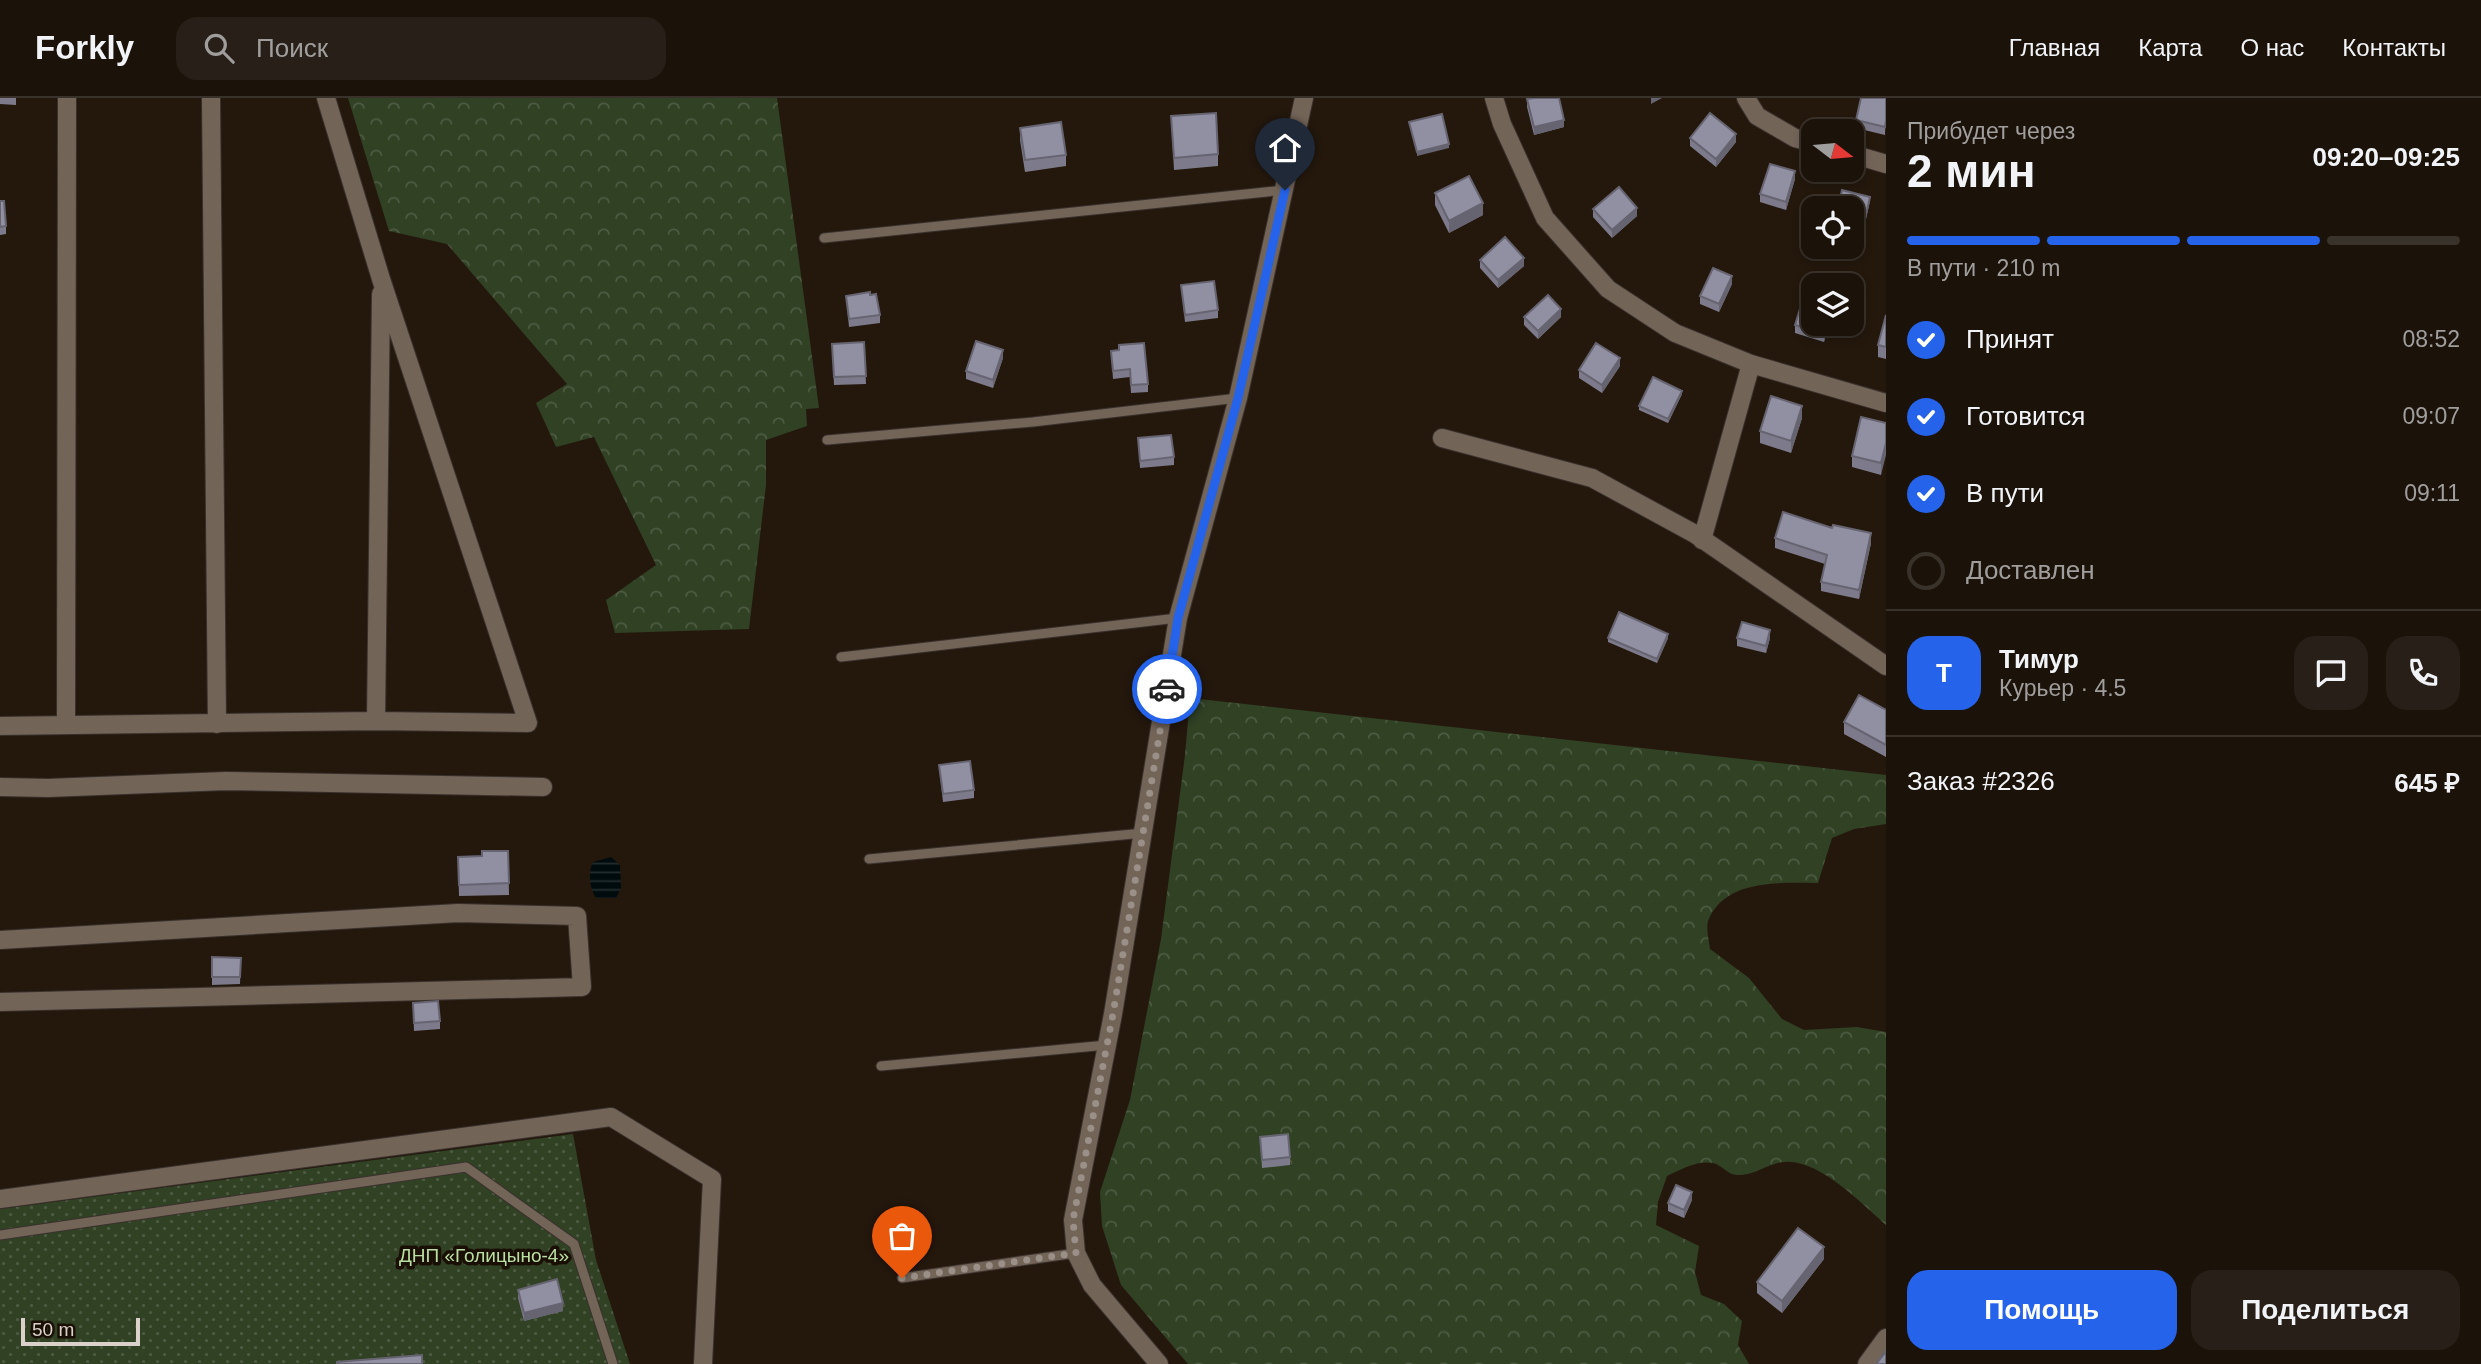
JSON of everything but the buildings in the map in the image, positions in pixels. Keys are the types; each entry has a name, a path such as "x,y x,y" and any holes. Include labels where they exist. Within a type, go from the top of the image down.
{"street":[{"path":"66,725 67,98"},
{"path":"211,98 217,724"},
{"path":"0,726 376,721 528,723 381,279 326,98"},
{"path":"1159,1364 1092,1285 1076,1253 1073,1220 1144,833 1178,618 1238,398 1304,98"},
{"path":"1494,98 1502,124 1545,218 1608,289 1675,333 1751,364 1886,403"},
{"path":"1746,98 1757,116 1801,140"},
{"path":"1864,158 1886,164"},
{"path":"376,721 381,279"},
{"path":"1702,540 1751,364"},
{"path":"1442,438 1592,478 1702,540 1886,666"},
{"path":"0,788 226,781 543,788"},
{"path":"0,940 458,914 578,916 582,987 0,1002"},
{"path":"0,1199 611,1117 712,1178 703,1364"},
{"path":"1867,1364 1886,1338"}],"lane":[{"path":"824,238 1285,190"},
{"path":"827,440 1033,422 1238,398"},
{"path":"841,657 1178,618"},
{"path":"869,859 1144,833"},
{"path":"881,1066 1107,1045"},
{"path":"0,1235 466,1167 574,1244 613,1364"},
{"path":"902,1278 1076,1253"}],"green space":[{"path":"348,98 777,98 819,408 806,409 807,426 766,440 766,485 749,629 615,633 606,600 656,565 594,437 556,447 536,403 567,384 447,244 389,231"},
{"path":"1190,698 1886,775 1886,824 1854,829 1832,838 1818,883 1771,884 1741,890 1716,907 1707,928 1710,949 1749,978 1782,1019 1804,1030 1857,1027 1886,1032 1886,1225 1836,1182 1807,1165 1778,1163 1737,1175 1707,1162 1667,1176 1658,1202 1656,1225 1699,1246 1695,1272 1701,1295 1724,1304 1742,1321 1738,1345 1749,1364 1188,1364 1121,1285 1102,1226 1100,1192 1130,1100 1161,939"},
{"name":"ДНП «Голицыно-4»","path":"573,1134 596,1260 630,1364 0,1364 0,1209"}],"shaded area":[{"path":"611,857 620,865 621,888 616,898 596,898 591,885 591,866 593,862"}],"way so far":[{"path":"902,1278 1076,1253 1073,1220 1113,1014 1167,689"}],"route":[{"path":"1167,689 1178,618 1238,398 1285,190"}]}
